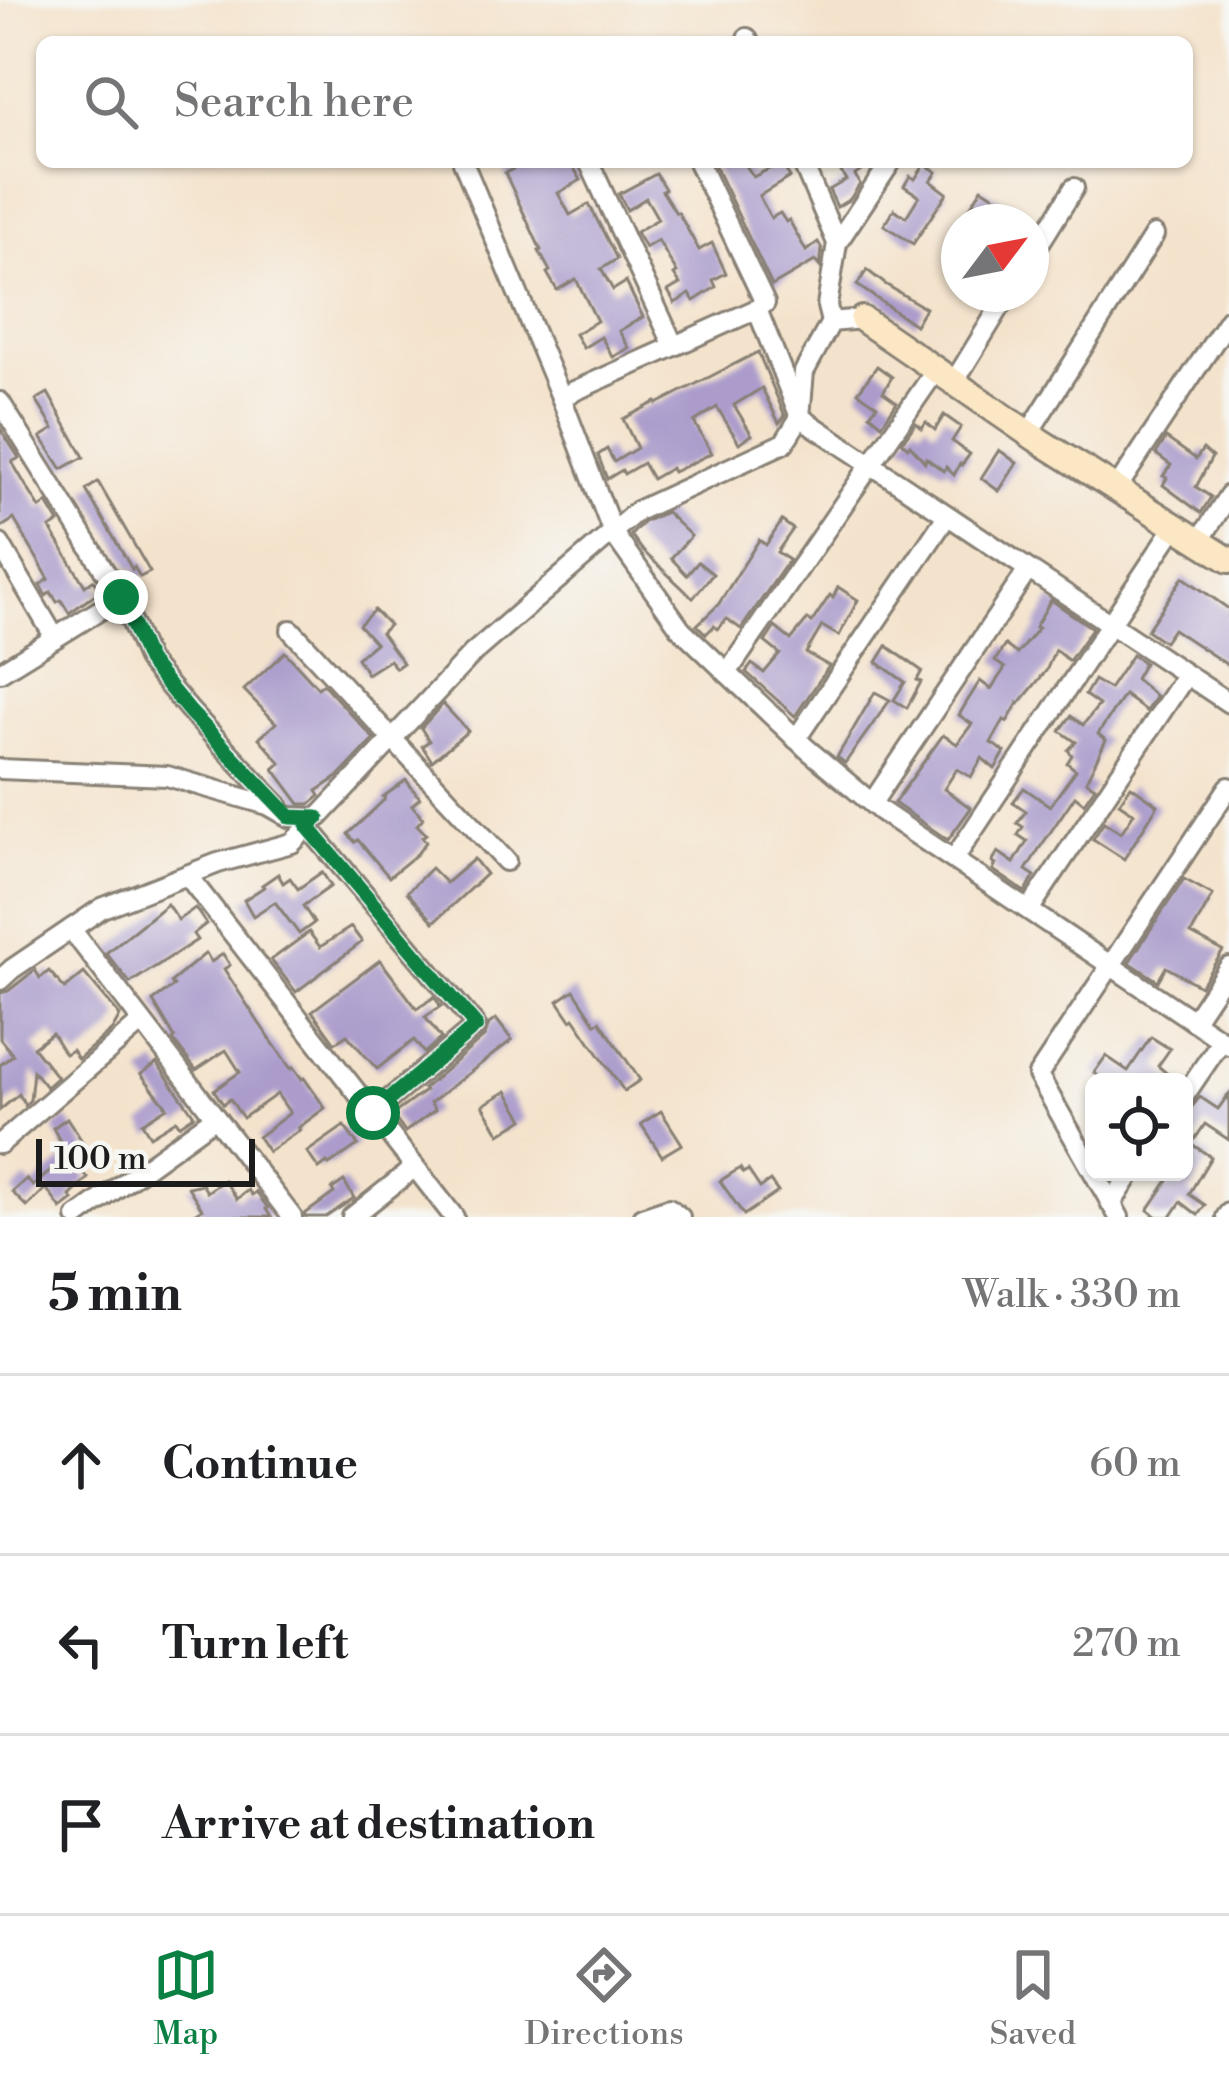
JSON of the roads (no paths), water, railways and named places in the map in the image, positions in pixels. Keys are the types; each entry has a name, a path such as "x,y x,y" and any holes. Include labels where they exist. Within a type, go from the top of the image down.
{"street":[{"path":"466,168 613,532 681,629 796,739 872,803 1226,1042 1193,1084"},
{"path":"592,168 674,346"},
{"path":"561,397 765,303 701,168"},
{"path":"805,168 837,243"},
{"path":"0,980 102,908 218,863 292,843 473,653 637,512 784,442 800,416 804,372 831,322 827,306 837,243 887,168"},
{"path":"1049,228 1074,188"},
{"path":"1028,434 1154,235"},
{"path":"757,309 800,416 1229,704"},
{"path":"727,673 871,465 994,312"},
{"path":"831,322 862,319 1028,434 1229,560"},
{"path":"1117,488 1229,319"},
{"path":"0,402 121,597 148,661 290,817"},
{"path":"1200,539 1229,495"},
{"path":"796,739 947,516"},
{"path":"954,860 1176,525"},
{"path":"0,544 55,638"},
{"path":"872,803 1028,570"},
{"path":"0,672 121,597"},
{"path":"291,630 506,861"},
{"path":"1029,910 1186,675"},
{"path":"0,769 167,776 313,823 476,1026 373,1113"},
{"path":"1115,1210 1038,1076 1229,787"},
{"path":"188,875 454,1217"},
{"path":"71,929 292,1217"},
{"path":"1193,1021 1229,968"},
{"path":"0,1144 142,1022"},
{"path":"76,1217 215,1117"},
{"path":"352,1217 415,1167"},
{"path":"1115,1210 1128,1181"},
{"path":"642,1217 669,1208 680,1217"}]}
